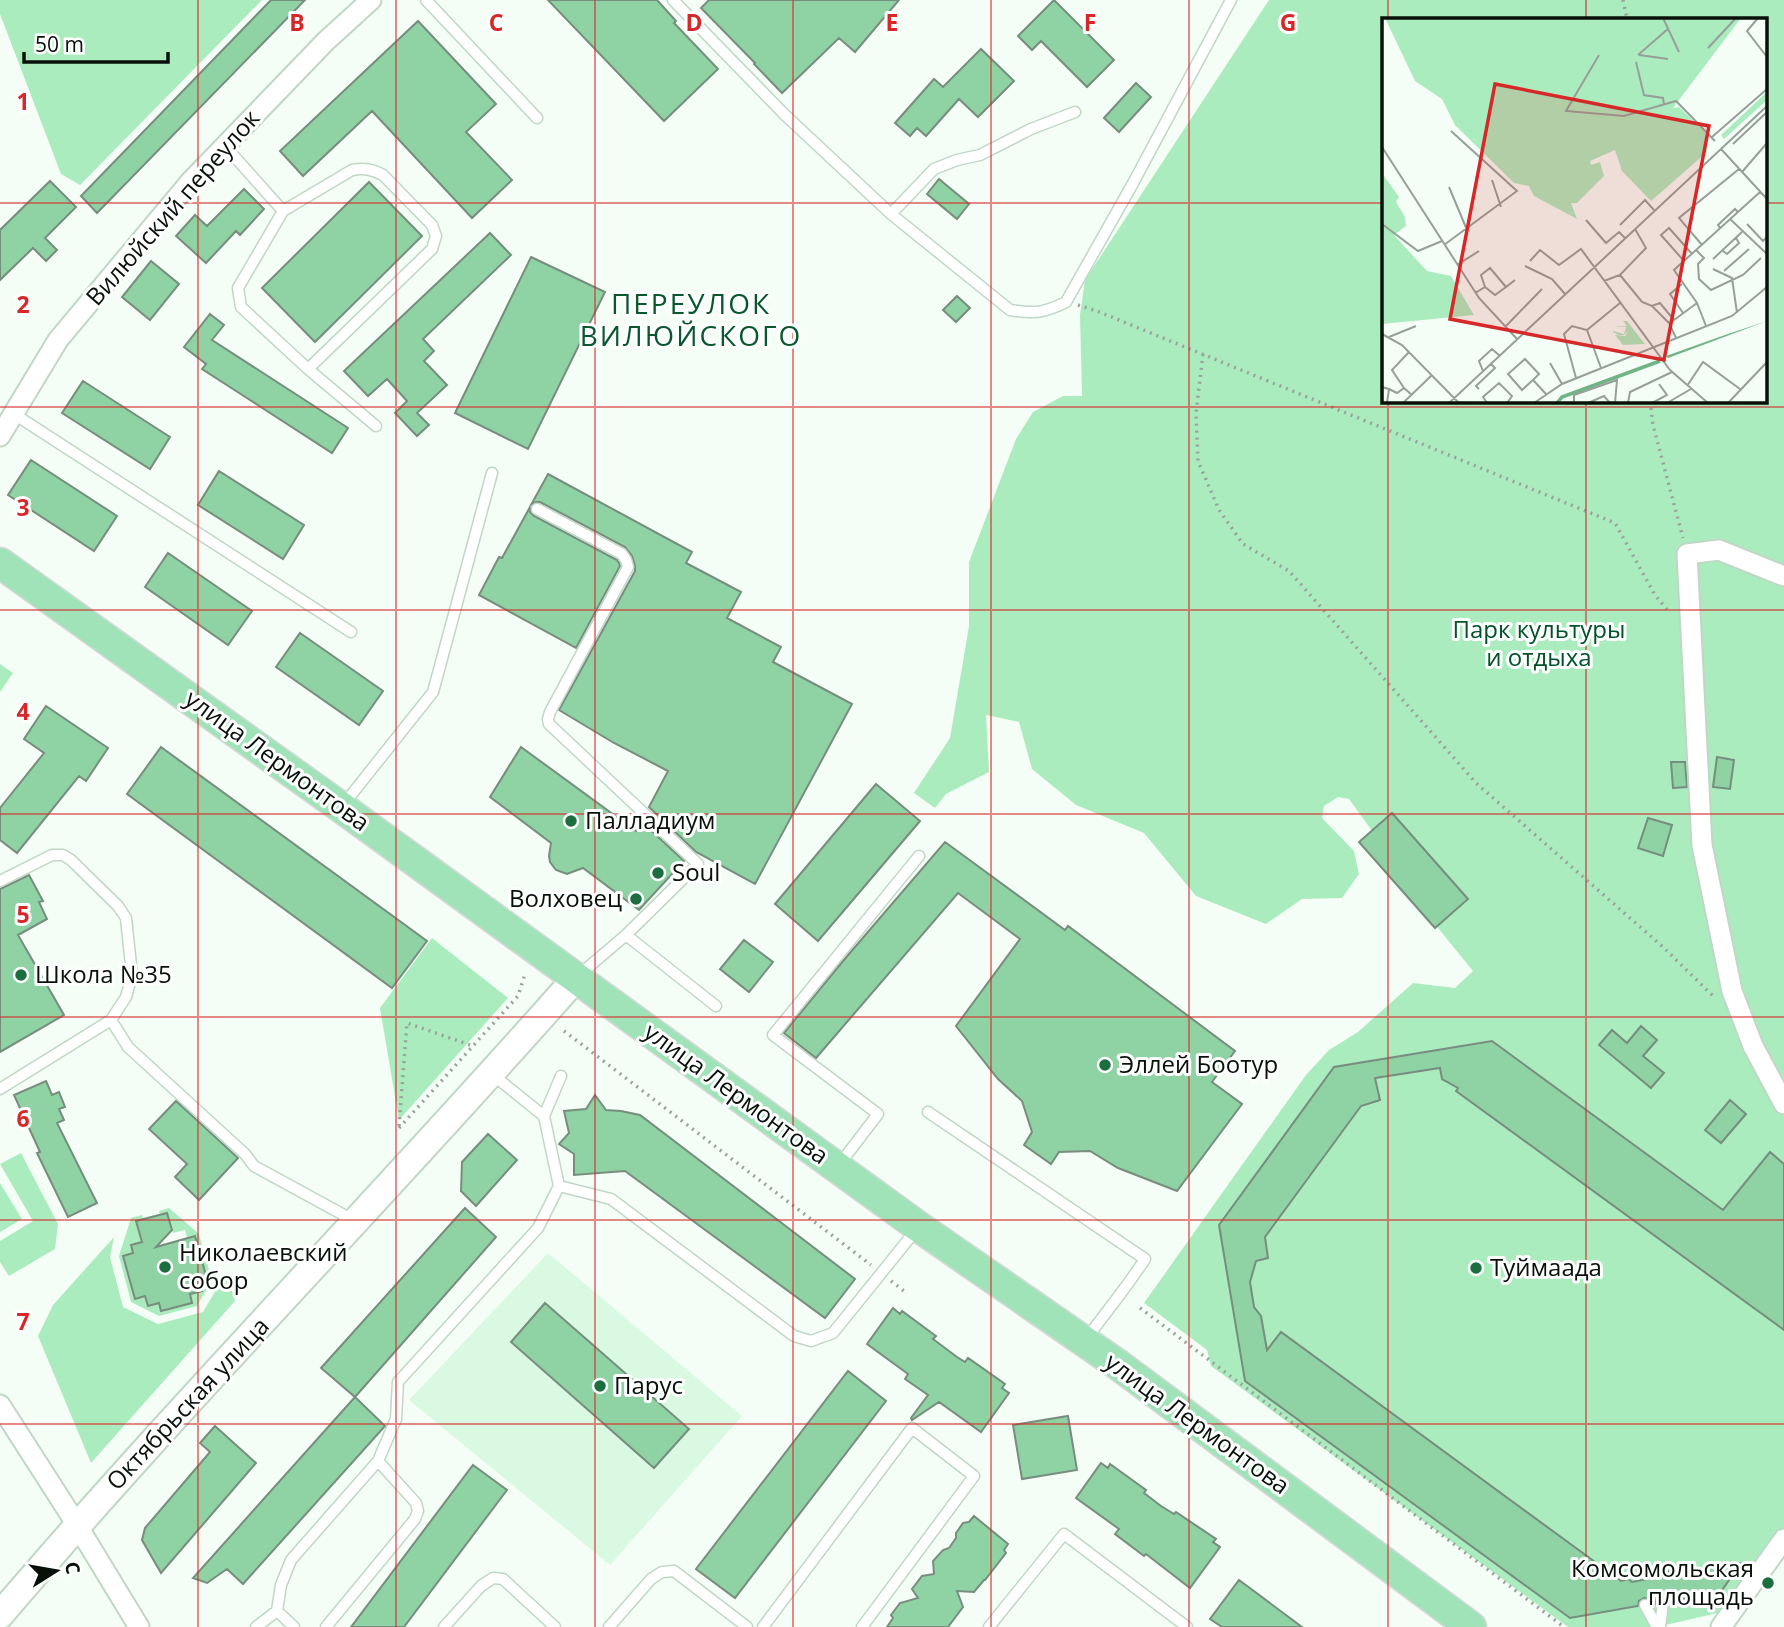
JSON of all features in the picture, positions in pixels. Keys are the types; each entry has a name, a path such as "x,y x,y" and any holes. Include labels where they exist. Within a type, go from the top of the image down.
{"main road":[{"name":"улица Лермонтова","path":"0,563 342,807 919,1227 1117,1364 1471,1627"}],"street":[{"name":"Вилюйский переулок","path":"0,436 58,340 190,182 326,41 371,0"},
{"path":"1784,576 1718,550 1687,554 1702,845 1732,991 1753,1046 1784,1104"},
{"name":"Октябрьская улица","path":"0,1615 77,1525 576,978"},
{"path":"0,1405 139,1627"},
{"path":"1720,1627 1784,1539"}],"lane":[{"path":"426,0 537,118"},
{"path":"675,1 785,115 891,214 1010,310 1030,313 1048,311 1066,302 1231,0"},
{"path":"891,214 934,169 980,155 1031,129 1075,112"},
{"path":"225,146 283,211"},
{"path":"308,369 432,250 436,236 432,225 383,175 374,170 352,170 283,211 238,288 241,307 308,369 376,426"},
{"path":"13,414 351,632"},
{"path":"342,807 433,692 492,473"},
{"path":"537,509 622,554 628,567 550,712 549,724 698,864 626,935 576,978"},
{"path":"0,881 52,855 63,855 71,860 118,906 125,918 132,975 126,997 111,1020 0,1089"},
{"path":"837,1167 878,1114 773,1035 919,856"},
{"path":"626,935 716,1006"},
{"path":"111,1020 128,1047 245,1154 254,1166 356,1222"},
{"path":"491,1073 544,1116"},
{"path":"256,1627 277,1611 281,1585 291,1560 378,1461 396,1419 398,1382 538,1228 559,1186 544,1116 561,1076"},
{"path":"928,1112 1144,1259 1129,1284 1085,1341"},
{"path":"559,1186 611,1199 794,1336 811,1341 833,1333 919,1227"},
{"path":"763,1627 912,1428 974,1476 862,1627"},
{"path":"326,1627 415,1519 418,1511 416,1503 378,1461"},
{"path":"989,1627 1064,1534 1187,1627"},
{"path":"1728,1627 1784,1554"},
{"path":"609,1627 652,1579 662,1572 674,1571 747,1627"},
{"path":"444,1627 481,1586 493,1578 503,1579 555,1627"},
{"path":"1658,1627 1654,1604 1658,1627"},
{"path":"277,1611 294,1627"}],"path":[{"path":"1623,0 1627,18"},
{"path":"1066,302 1097,311 1615,523 1655,595 1691,637"},
{"path":"1203,354 1196,412 1198,461 1219,510 1243,544 1289,571 1476,783 1663,947 1718,1001"},
{"path":"1650,402 1653,425 1687,554"},
{"path":"473,1046 407,1023 399,1128 519,996 525,975"},
{"path":"564,1031 904,1291"},
{"path":"1140,1308 1564,1627"}],"shaded area":[{"path":"548,1253 742,1416 610,1565 409,1400"}],"green space":[{"path":"0,0 262,0 80,185 61,174 0,14"},
{"name":"Парк культуры и отдыха","path":"1269,0 1784,0 1784,1531 1726,1611 1657,1627 1568,1627 1211,1366 1207,1350 1144,1303 1306,1075 1329,1050 1358,1032 1413,983 1455,988 1473,971 1438,928 1438,922 1349,799 1338,797 1324,806 1322,818 1354,851 1359,874 1342,898 1302,899 1266,924 1196,896 1144,833 1076,805 1032,769 1019,722 986,715 989,772 946,794 935,808 914,793 950,738 969,626 969,562 1016,439 1033,412 1063,396 1082,396 1080,315 1085,280"},
{"path":"0,664 13,673 0,692"},
{"path":"432,938 508,998 399,1120 380,1008"},
{"path":"21,1153 58,1224 55,1249 9,1276 0,1262 0,1241 33,1221 0,1164"},
{"path":"0,1183 22,1219 0,1232"},
{"path":"169,1208 199,1234 212,1280 197,1306 159,1316 131,1302 119,1256 131,1218 142,1215 143,1219 136,1221 142,1242 131,1244 136,1299 145,1296 148,1306 159,1303 161,1311 190,1294 202,1291 199,1281 207,1279 195,1236 187,1238 185,1230 173,1233 167,1213 160,1215 159,1211"},
{"path":"114,1237 110,1257 123,1307 158,1324 203,1312 226,1273 235,1301 91,1463 38,1336 53,1305"}],"building":[{"path":"271,0 305,0 97,213 81,196"},
{"path":"548,0 657,0 676,21 674,23 718,69 664,121"},
{"path":"709,0 899,0 855,52 839,38 782,93 701,8"},
{"path":"1054,0 1114,60 1087,87 1041,41 1032,50 1018,36"},
{"path":"418,21 496,104 466,132 512,180 472,218 372,111 303,176 280,151"},
{"path":"981,49 1014,81 978,117 959,99 926,136 917,128 910,136 895,123 934,79 943,87"},
{"path":"1136,83 1151,97 1119,132 1104,118"},
{"path":"939,179 969,204 957,219 927,194"},
{"path":"50,181 76,207 45,238 57,250 46,261 33,248 0,280 0,230"},
{"path":"369,182 422,236 315,342 262,288"},
{"path":"244,189 264,209 240,235 236,231 206,263 176,236 195,215 207,226"},
{"path":"490,233 511,255 423,339 434,351 424,361 447,385 417,413 429,425 417,436 395,413 407,401 387,379 368,396 344,371"},
{"path":"531,257 605,292 528,449 455,413"},
{"path":"151,261 179,284 150,320 122,297"},
{"path":"957,296 970,308 956,322 943,310"},
{"path":"210,314 224,325 212,340 348,428 332,453 202,369 206,364 184,347"},
{"path":"83,381 170,437 150,469 62,413"},
{"path":"31,460 117,516 94,551 8,495"},
{"path":"219,471 304,525 283,559 198,505"},
{"path":"548,474 692,552 686,563 741,592 727,618 781,647 773,662 852,704 755,884 696,852 649,807 668,771 559,710 635,571 635,566 625,547 540,502 531,505"},
{"path":"530,507 534,516 617,560 620,566 576,648 479,595"},
{"path":"168,553 252,611 228,645 145,587"},
{"path":"300,633 383,691 359,725 276,667"},
{"path":"46,706 108,748 86,781 79,776 17,853 0,840 0,808 44,753 24,739"},
{"path":"161,747 427,941 392,988 127,794"},
{"name":"Палладиум","path":"521,747 636,831 641,821 684,861 639,910 583,868 567,874 556,870 550,862 551,843 490,797"},
{"path":"1717,757 1734,760 1730,789 1713,787"},
{"path":"1671,762 1685,762 1687,787 1673,788"},
{"path":"876,784 920,821 818,941 775,904"},
{"path":"1392,813 1468,899 1435,928 1359,842"},
{"path":"1648,818 1672,825 1663,856 1638,848"},
{"name":"Эллей Боотур","path":"945,842 1065,930 1068,926 1235,1051 1212,1082 1242,1104 1177,1191 1118,1168 1090,1151 1059,1152 1051,1164 1024,1145 1032,1132 1022,1101 998,1079 956,1026 1020,939 958,893 816,1058 784,1033"},
{"name":"Школа №35","path":"29,875 43,901 39,902 47,919 18,935 64,1015 0,1052 0,889"},
{"path":"744,940 773,962 749,992 720,969"},
{"path":"1641,1026 1657,1040 1643,1056 1664,1073 1651,1088 1599,1045 1612,1030 1627,1043"},
{"path":"1492,1041 1723,1210 1770,1152 1784,1164 1784,1330 1456,1091 1458,1088 1442,1079 1440,1068 1375,1078 1380,1100 1361,1106 1265,1237 1268,1258 1256,1261 1250,1282 1254,1307 1261,1316 1267,1350 1281,1332 1621,1581 1628,1579 1632,1582 1663,1576 1672,1569 1685,1567 1686,1572 1741,1563 1720,1593 1670,1601 1667,1596 1661,1595 1655,1604 1644,1598 1639,1601 1638,1606 1570,1618 1245,1381 1219,1225 1334,1067"},
{"path":"46,1081 52,1095 59,1092 65,1107 59,1109 64,1120 57,1123 97,1203 68,1217 37,1153 40,1152 14,1095"},
{"path":"595,1095 606,1110 640,1115 855,1279 825,1318 625,1171 574,1175 574,1154 559,1144 569,1133 564,1111 586,1109"},
{"path":"1730,1100 1746,1114 1721,1143 1705,1130"},
{"path":"176,1101 238,1158 199,1200 175,1177 187,1164 149,1129"},
{"path":"488,1134 517,1160 476,1206 461,1191 462,1162"},
{"path":"465,1208 496,1237 355,1397 321,1368"},
{"name":"Николаевский собор","path":"167,1213 172,1230 156,1247 195,1236 207,1279 199,1281 202,1291 190,1294 192,1303 161,1311 159,1303 148,1306 145,1296 135,1299 123,1256 133,1253 131,1245 142,1242 136,1221"},
{"name":"Парус","path":"545,1303 689,1429 654,1468 511,1342"},
{"path":"893,1308 900,1314 902,1311 936,1336 933,1339 957,1357 965,1362 968,1358 1005,1384 1002,1388 1009,1393 981,1432 939,1402 912,1420 928,1395 905,1379 908,1374 867,1344"},
{"path":"848,1371 886,1401 735,1598 696,1569"},
{"path":"355,1397 385,1426 243,1584 227,1569 207,1583 193,1578"},
{"path":"1068,1416 1077,1470 1022,1479 1013,1425"},
{"path":"215,1426 256,1463 161,1573 142,1540 145,1528 210,1452 200,1443"},
{"path":"1101,1463 1108,1468 1110,1464 1146,1490 1144,1493 1161,1506 1174,1514 1176,1512 1216,1539 1213,1542 1220,1547 1190,1588 1115,1534 1119,1529 1076,1498"},
{"path":"473,1465 507,1490 404,1627 351,1627"},
{"path":"974,1516 1008,1544 1004,1550 1006,1553 985,1580 974,1592 957,1591 963,1607 948,1627 887,1627 893,1618 891,1615 900,1603 918,1598 912,1589 922,1576 934,1574 933,1561 943,1550 949,1548 963,1523 969,1522"},
{"path":"1239,1580 1302,1627 1222,1627 1210,1619"}],"place":[{"name":"Палладиум","path":"571,821"},
{"name":"Soul","path":"658,873"},
{"name":"Волховец","path":"636,899"},
{"name":"Школа №35","path":"21,975"},
{"name":"Эллей Боотур","path":"1105,1065"},
{"name":"Николаевский собор","path":"165,1267"},
{"name":"Туймаада","path":"1476,1268"},
{"name":"Парус","path":"600,1386"},
{"name":"Комсомольская площадь","path":"1768,1583"}],"district":[{"name":"ПЕРЕУЛОК ВИЛЮЙСКОГО","path":"691,320"}]}
